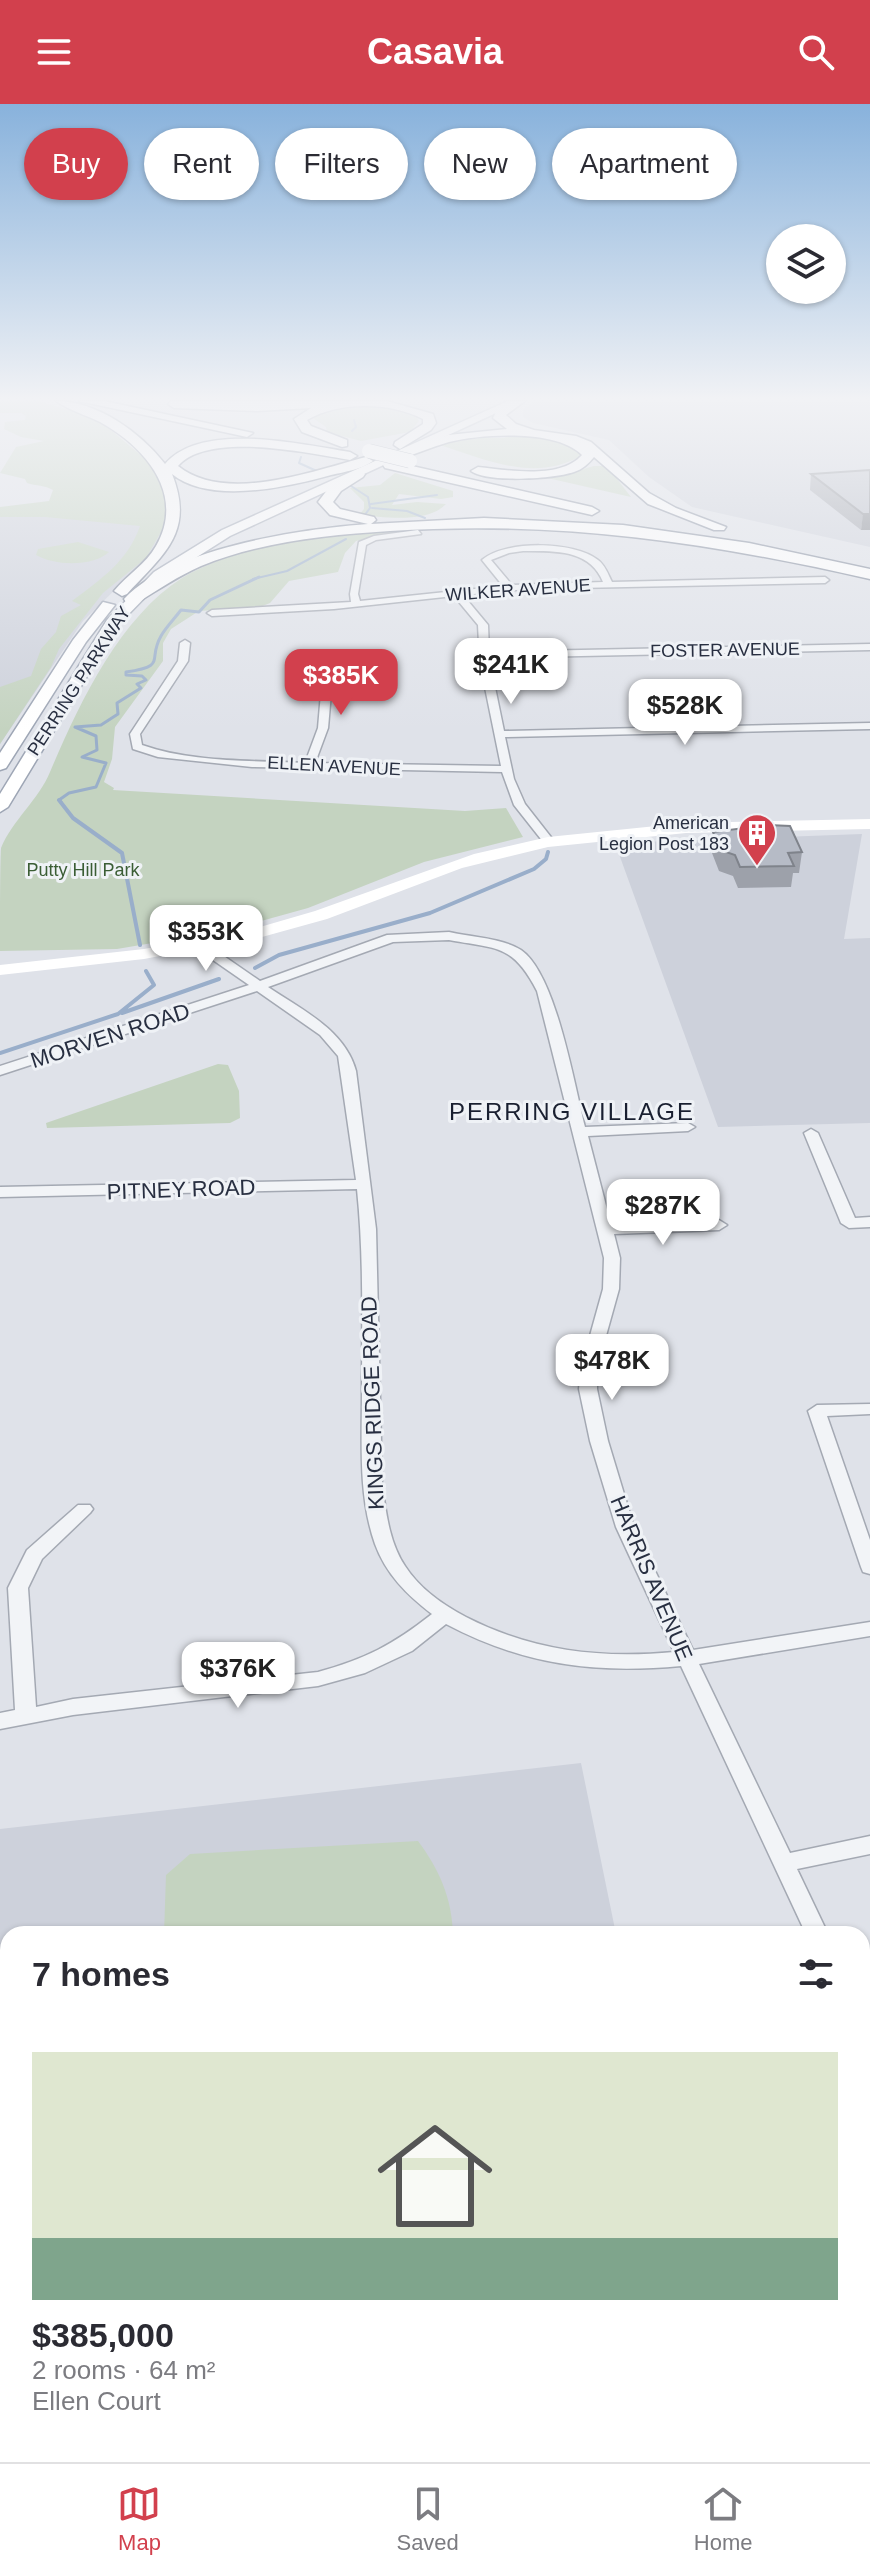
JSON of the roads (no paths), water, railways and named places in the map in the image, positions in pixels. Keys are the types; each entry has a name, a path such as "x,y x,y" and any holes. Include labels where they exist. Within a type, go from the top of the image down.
{"highway":[{"path":"127,595 167,538 174,511"},
{"path":"337,511 347,516 385,522 434,519 450,511"},
{"path":"615,511 768,546"},
{"path":"635,511 870,574"},
{"path":"675,511 768,546"},
{"path":"127,595 185,568 237,550 291,538 366,528 479,522 572,523 668,533 870,564"}],"main road":[{"name":"PERRING PARKWAY","path":"0,765 80,640 159,562 252,511"},
{"name":"PERRING PARKWAY","path":"0,807 127,595"},
{"path":"0,970 38,970 201,946 323,915 467,860 548,841 653,830 870,824"},
{"path":"0,959 83,962"}],"street":[{"path":"356,604 354,594 362,544 374,538 418,532"},
{"path":"510,588 486,560 495,553 520,548 586,557 599,566 608,584"},
{"name":"WILKER AVENUE","path":"212,613 356,604 510,588 825,580"},
{"path":"457,594 483,625 484,655 506,769 520,805 548,841"},
{"name":"ELLEN AVENUE","path":"185,643 183,661 135,734 137,747 142,750 163,756 309,765 410,770 506,769"},
{"name":"FOSTER AVENUE","path":"484,655 870,647"},
{"path":"309,765 323,728 329,658"},
{"path":"499,734 870,726"},
{"name":"MORVEN ROAD","path":"0,1071 258,986 382,941 401,937 449,936"},
{"name":"HARRIS AVENUE","path":"449,936 515,952 530,965 543,991 612,1258 611,1289 589,1368 588,1389 599,1441 625,1527 813,1926"},
{"name":"KINGS RIDGE ROAD","path":"201,946 325,1032 345,1055 369,1250 374,1513 384,1548 397,1571 444,1615 509,1645 551,1658 631,1662 686,1657 870,1629"},
{"path":"581,1132 688,1127"},
{"path":"811,1133 849,1223 870,1222"},
{"name":"PITNEY ROAD","path":"0,1192 363,1184"},
{"path":"605,1230 719,1225"},
{"path":"870,1409 817,1411 870,1567"},
{"path":"26,1717 18,1588 34,1555 84,1509"},
{"path":"0,1721 73,1707 318,1679 358,1668 405,1646 444,1615"},
{"path":"784,1863 870,1845"}],"waterway":[{"path":"364,516 368,511"},
{"path":"407,511 425,518"},
{"path":"256,578 287,571 346,539"},
{"path":"59,800 69,793 96,787 106,763 82,757 97,750 96,736 75,727 101,725 118,714 117,703 141,688 137,684 146,680 142,676 126,675 126,672 152,664 161,636 181,610 199,612 210,600 256,578"},
{"path":"59,800 73,818 122,853 140,945"},
{"path":"255,968 279,955 430,913 534,869 546,859 548,852"},
{"path":"0,1053 118,1014 154,985 146,971"},
{"path":"122,1013 219,979"}],"place":[{"name":"American Legion Post 183","path":"757,867"}],"district":[{"name":"PERRING VILLAGE","path":"572,1112"}],"park label":[{"name":"Putty Hill Park","path":"83,870"}]}
